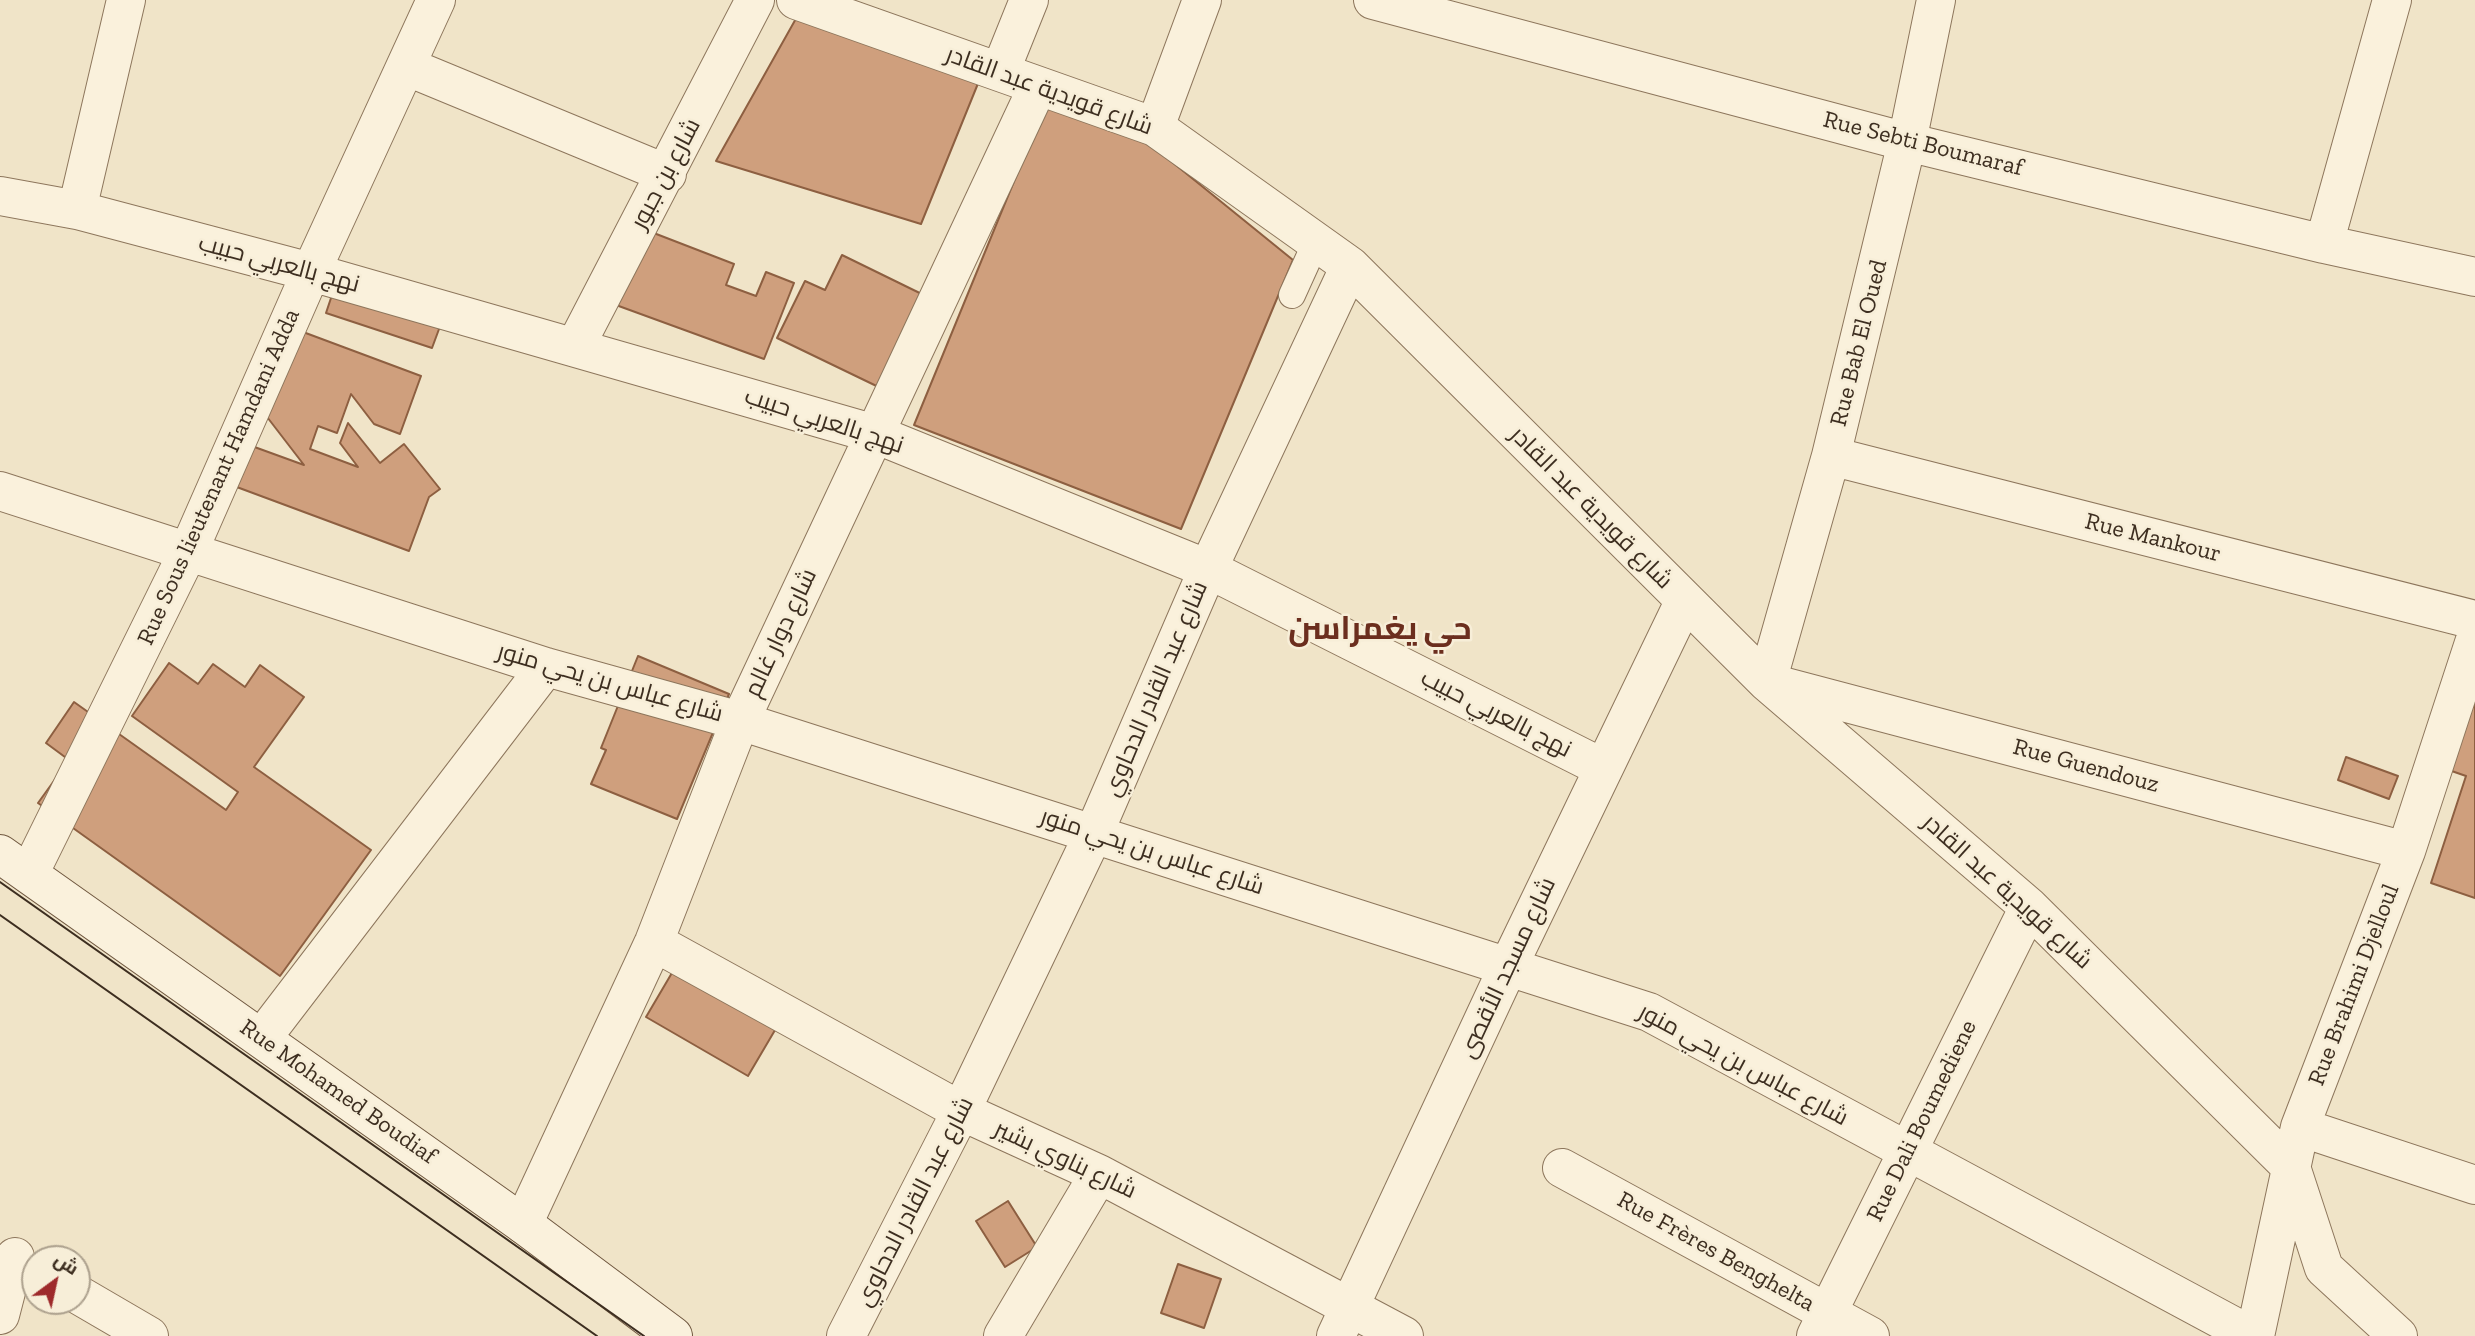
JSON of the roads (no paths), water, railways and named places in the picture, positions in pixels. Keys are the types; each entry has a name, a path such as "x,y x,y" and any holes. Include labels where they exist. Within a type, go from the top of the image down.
{"street":[{"path":"77,210 126,0"},
{"name":"Rue Sous lieutenant Hamdani Adda","path":"15,864 189,550 311,272 408,66 436,0"},
{"name":"شارع بن جبور","path":"575,346 667,174 755,0"},
{"name":"شارع قويدية عبد القادر","path":"796,0 1155,127 1350,265 1684,602 1767,682 2029,906 2291,1167"},
{"path":"1000,72 1029,0"},
{"path":"1155,127 1202,0"},
{"name":"Rue Sebti Boumaraf","path":"1373,0 1908,142 2324,244 2475,276"},
{"name":"Rue Bab El Oued","path":"1767,682 1831,456 1908,142 1936,0"},
{"path":"2324,244 2392,0"},
{"path":"408,66 667,174"},
{"name":"شارع دوار غالم","path":"523,1224 654,943 740,721 1038,86"},
{"name":"نهج بالعربي حبيب","path":"0,196 77,210 311,272 875,434 1208,569 1603,768"},
{"name":"شارع عبد القادر الدحاوي","path":"846,1336 961,1111 1094,833 1208,569 1350,265"},
{"name":"Rue Mankour","path":"1831,456 2475,620"},
{"name":"شارع عباس بن يحي منور","path":"0,491 546,667 740,721 1649,1012 2253,1336"},
{"name":"شارع مسجد الأقصى","path":"1343,1321 1508,967 1684,602"},
{"name":"Rue Brahimi Djelloul","path":"2253,1336 2300,1127 2467,684 2475,640"},
{"path":"262,1038 546,667"},
{"name":"Rue Guendouz","path":"1767,682 2406,851"},
{"name":"Rue Mohamed Boudiaf","path":"15,864 523,1224 673,1336"},
{"name":"Rue Dali Boumediene","path":"1822,1325 2029,906"},
{"name":"شارع بناوي بشير","path":"654,943 961,1111 1099,1174 1343,1321 1404,1336"},
{"path":"2300,1127 2475,1185"},
{"path":"2291,1167 2324,1268 2398,1336"},
{"name":"Rue Frères Benghelta","path":"1562,1168 1822,1325 1870,1336"},
{"path":"1003,1336 1099,1174"},
{"path":"0,1315 17,1258"},
{"path":"91,1302 149,1336"}],"lane":[{"path":"1292,295 1316,242"}],"tram line":[{"path":"0,882 644,1336"},
{"path":"0,915 597,1336"}],"district":[{"name":"حي يغمراسن","path":"1380,630"}]}
